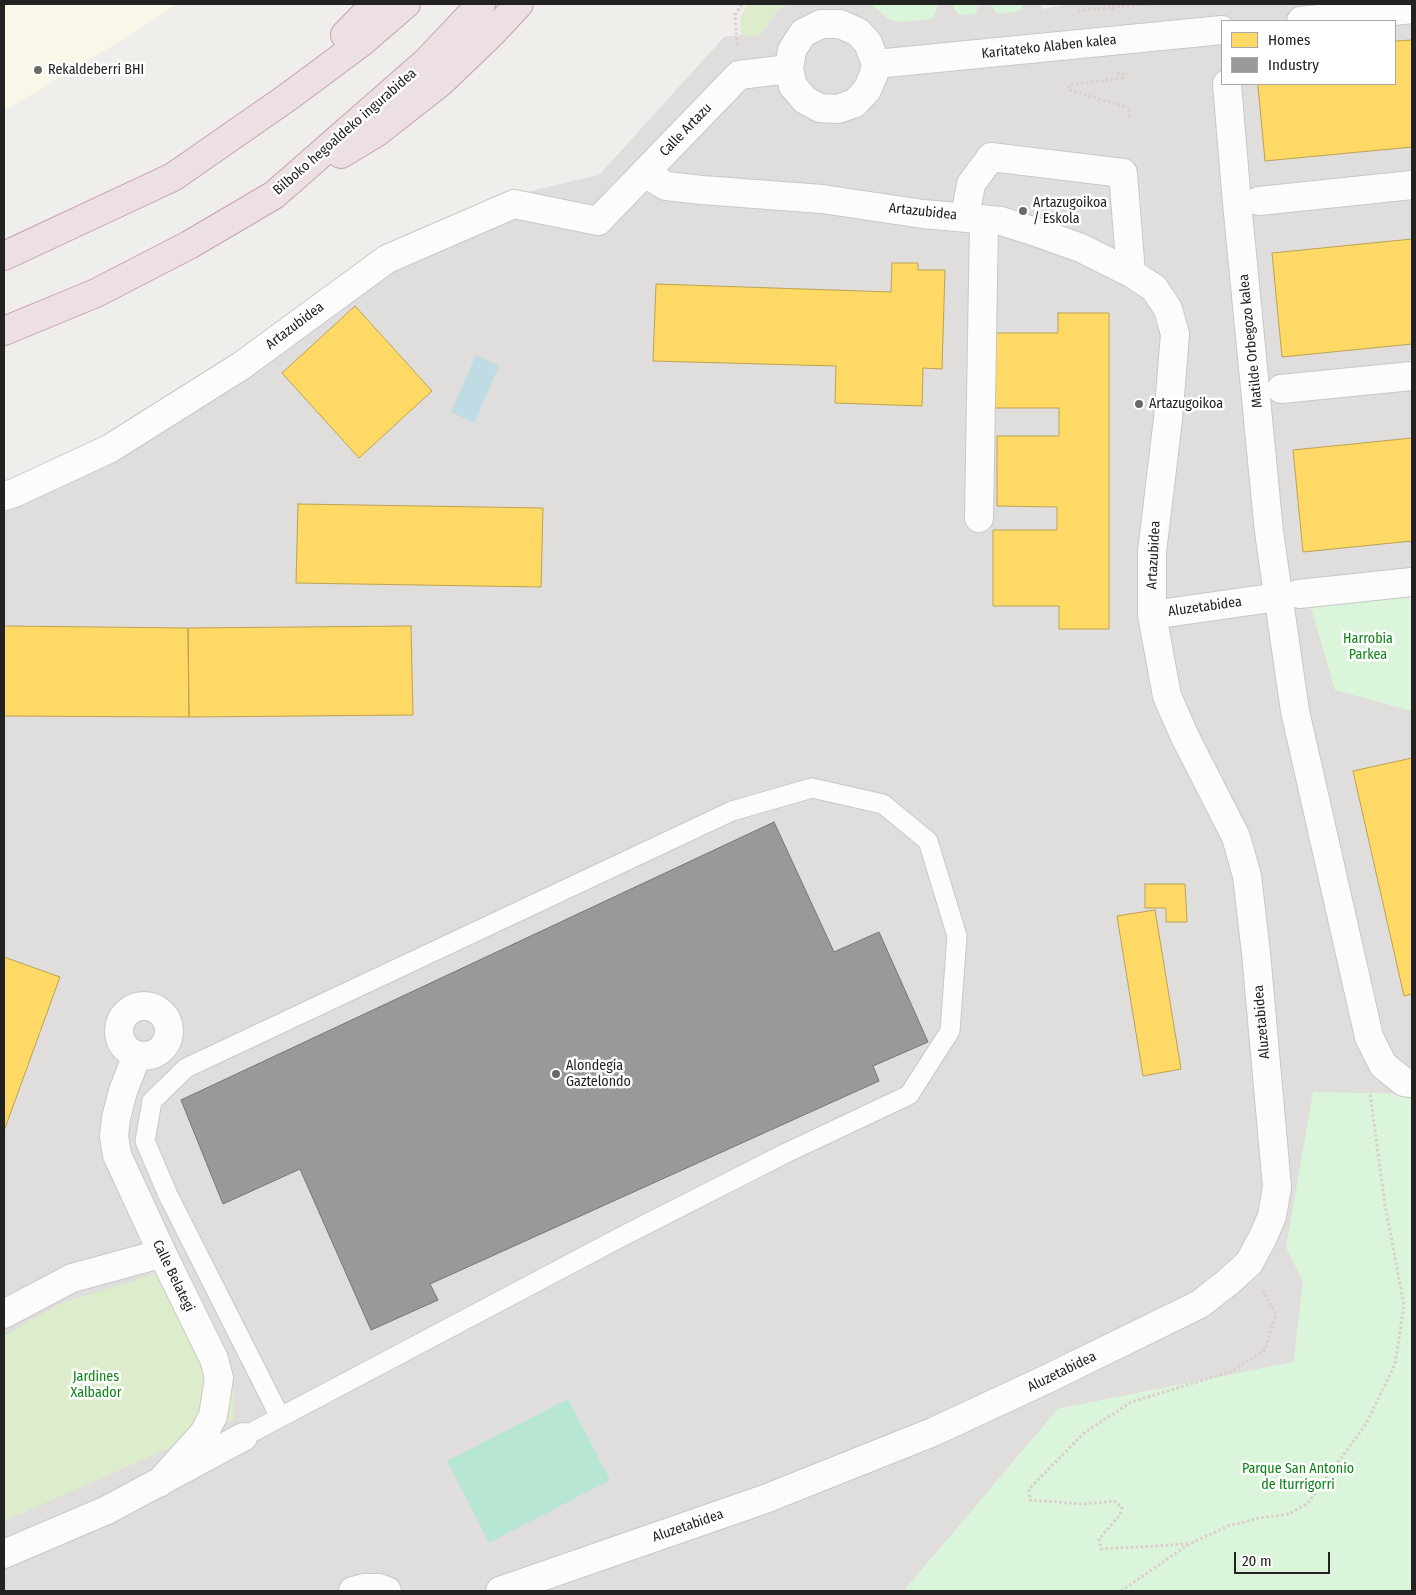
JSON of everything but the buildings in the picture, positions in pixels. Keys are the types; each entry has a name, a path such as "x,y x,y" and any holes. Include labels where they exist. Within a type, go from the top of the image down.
{"highway":[{"path":"288,97 375,4"},
{"path":"4,256 173,177 288,97 362,42 406,4"},
{"name":"Bilboko hegoaldeko ingurabidea","path":"4,331 96,294 189,246 274,195 426,62 481,4"},
{"path":"274,195 376,133 441,82 519,4"}],"street":[{"path":"1310,20 1412,9"},
{"path":"821,24 840,24 858,32 868,43 876,64 867,90 854,103 838,109 820,108 805,100 793,86 789,69 792,50 803,33 821,24"},
{"name":"Karitateko Alaben kalea","path":"876,64 1221,30"},
{"path":"739,76 789,69"},
{"name":"Calle Artazu","path":"598,221 739,76"},
{"name":"Matilde Orbegozo kalea","path":"1227,85 1269,532 1288,596"},
{"name":"Artazubidea","path":"979,518 975,218 971,184 991,157 1123,173 1131,273"},
{"name":"Artazubidea","path":"645,173 666,186 822,199 923,214 1001,221 1081,248 1131,273 1154,288 1168,309 1174,334 1168,419 1152,552 1152,615"},
{"path":"1259,200 1412,185"},
{"name":"Artazubidea","path":"4,496 109,449 241,366 387,259 514,204 598,221"},
{"name":"Matilde Orbegozo kalea","path":"1281,389 1412,376"},
{"path":"1412,582 1288,596 1295,711 1369,1037 1383,1065 1404,1082 1412,1083"},
{"name":"Aluzetabidea","path":"500,1591 765,1499 933,1432 1050,1378 1200,1304 1249,1263 1272,1216 1277,1187 1257,962 1247,876 1236,837 1185,736 1168,696 1152,615 1288,596"},
{"name":"Calle Belategi","path":"137,1055 122,1091 116,1118 114,1136 117,1155 152,1233 214,1359 219,1378 213,1416 204,1433 158,1483"},
{"path":"4,1314 72,1278 149,1257"},
{"name":"Calle Belategi","path":"4,1554 107,1510 243,1437"},
{"path":"353,1591 364,1588 379,1588 388,1591"}],"lane":[{"path":"243,1437 620,1236 792,1150 909,1095 950,1031 957,936 928,841 883,804 812,788 732,811 186,1068 152,1101 145,1141 168,1195 280,1417"}],"path":[{"path":"739,76 735,15 742,4"},
{"path":"1112,7 1150,4"},
{"path":"1115,40 1114,72 1123,74 1123,78 1069,85 1069,90 1130,108 1128,119"},
{"path":"1121,1591 1189,1544 1228,1526 1259,1518 1289,1514 1308,1503 1366,1424 1395,1364 1404,1305 1385,1205 1370,1093"},
{"path":"1189,1544 1101,1549 1099,1539 1120,1515 1122,1507 1114,1501 1082,1504 1030,1500 1029,1489 1084,1433 1131,1402 1230,1372 1265,1350 1276,1314 1249,1263"}],"shaded area":[{"name":"Rekaldeberri BHI","path":"4,4 176,4 140,29 4,111"},
{"path":"787,4 871,4 889,19 932,19 938,4 952,4 959,15 977,6 990,4 1020,11 1023,4 1039,4 1043,9 1068,4 1412,4 1412,1094 1286,1247 1303,1281 1294,1362 1058,1409 904,1591 4,1591 4,482 104,439 522,193 599,175 725,36 760,35 778,9"},
{"path":"1096,16 1098,24 947,40 946,32"},
{"path":"1133,122 1153,249 1121,242 1058,217 987,194 949,189 960,164 971,128"},
{"path":"1139,461 1150,462 1141,539 1129,538"},
{"path":"452,1471 489,1543 422,1576 387,1562"}],"green space":[{"path":"748,4 787,4 778,9 760,35 741,36 740,18"},
{"path":"871,4 938,4 932,19 900,22 889,19"},
{"path":"952,4 990,4 978,6 976,14 959,15"},
{"path":"990,4 1023,4 1020,11 997,14"},
{"name":"Harrobia Parkea","path":"1412,596 1412,711 1335,690 1311,608"},
{"name":"Parque San Antonio de Iturrigorri","path":"1313,1092 1412,1094 1412,1591 904,1591 1058,1409 1294,1362 1303,1281 1286,1247"},
{"name":"Jardines Xalbador","path":"182,1266 234,1392 233,1420 4,1521 4,1336 61,1303"},
{"path":"568,1399 610,1480 489,1543 447,1461"}],"water":[{"path":"476,355 499,366 474,423 451,412"}],"place":[{"name":"Rekaldeberri BHI","path":"38,70"},
{"name":"Artazugoikoa / Eskola","path":"1023,211"},
{"name":"Artazugoikoa","path":"1139,404"},
{"name":"Alondegia Gaztelondo","path":"556,1074"}]}
